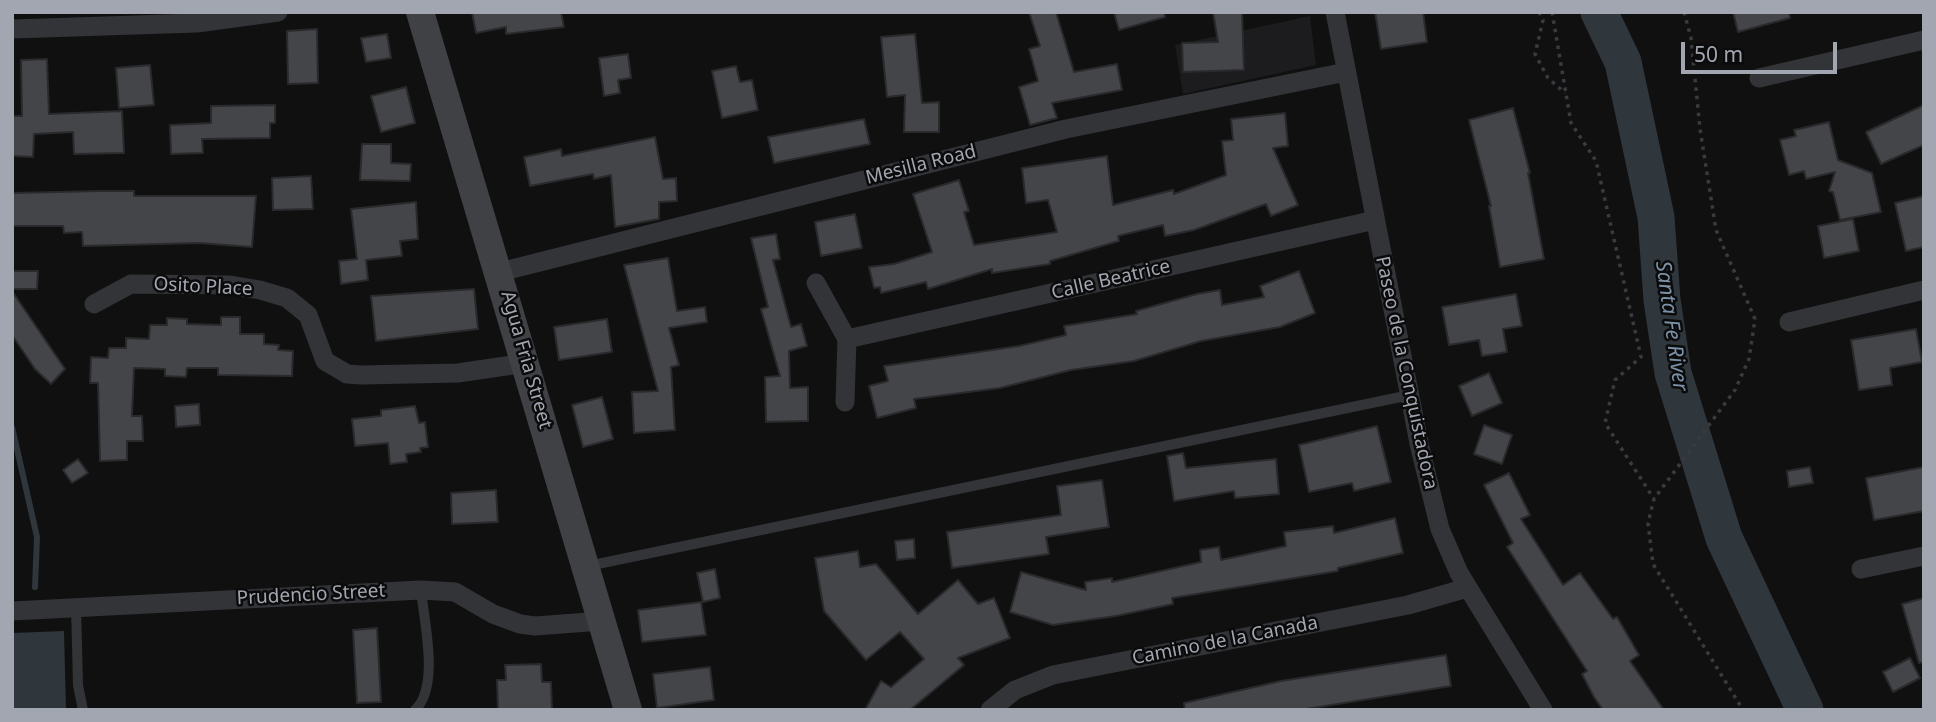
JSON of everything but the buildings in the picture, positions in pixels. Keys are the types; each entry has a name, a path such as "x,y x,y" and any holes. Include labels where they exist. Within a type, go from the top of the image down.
{"street":[{"path":"12,29 197,23 278,12"},
{"name":"Agua Fria Street","path":"420,12 500,272 628,710"},
{"name":"Paseo de la Conquistadora","path":"1335,12 1410,395 1440,529 1467,588 1543,710"},
{"path":"1759,78 1924,40"},
{"name":"Mesilla Road","path":"500,272 1066,129 1346,72"},
{"name":"Calle Beatrice","path":"847,338 1375,220"},
{"path":"817,283 847,338 845,402"},
{"name":"Osito Place","path":"93,304 131,284 230,285 260,290 298,305 314,327 325,361 347,374 458,373 526,363"},
{"path":"1789,322 1924,290"},
{"path":"1861,569 1924,556"},
{"name":"Camino de la Canada","path":"990,710 1015,690 1053,676 1408,605 1467,588"},
{"name":"Prudencio Street","path":"12,611 421,590 455,592 493,614 520,624 535,626 602,621"}],"lane":[{"path":"587,566 1410,395"},
{"path":"415,710 422,704 429,682 421,590"},
{"path":"76,607 79,698 83,710"}],"path":[{"path":"1539,12 1543,20 1535,54 1548,78 1566,94"},
{"path":"1552,12 1572,123 1596,161 1641,357 1615,380 1605,423 1654,499"},
{"path":"1684,12 1691,38 1700,129 1716,230 1755,319 1749,359 1735,390 1654,499 1648,523 1653,564 1743,710"}],"shaded area":[{"path":"1310,16 1316,65 1183,94 1175,45"},
{"path":"64,631 66,710 12,710 12,633"}],"waterway":[{"name":"Santa Fe River","path":"1599,12 1623,62 1656,217 1662,300 1673,373 1724,538 1805,710"},
{"path":"12,427 37,537 35,587"}]}
